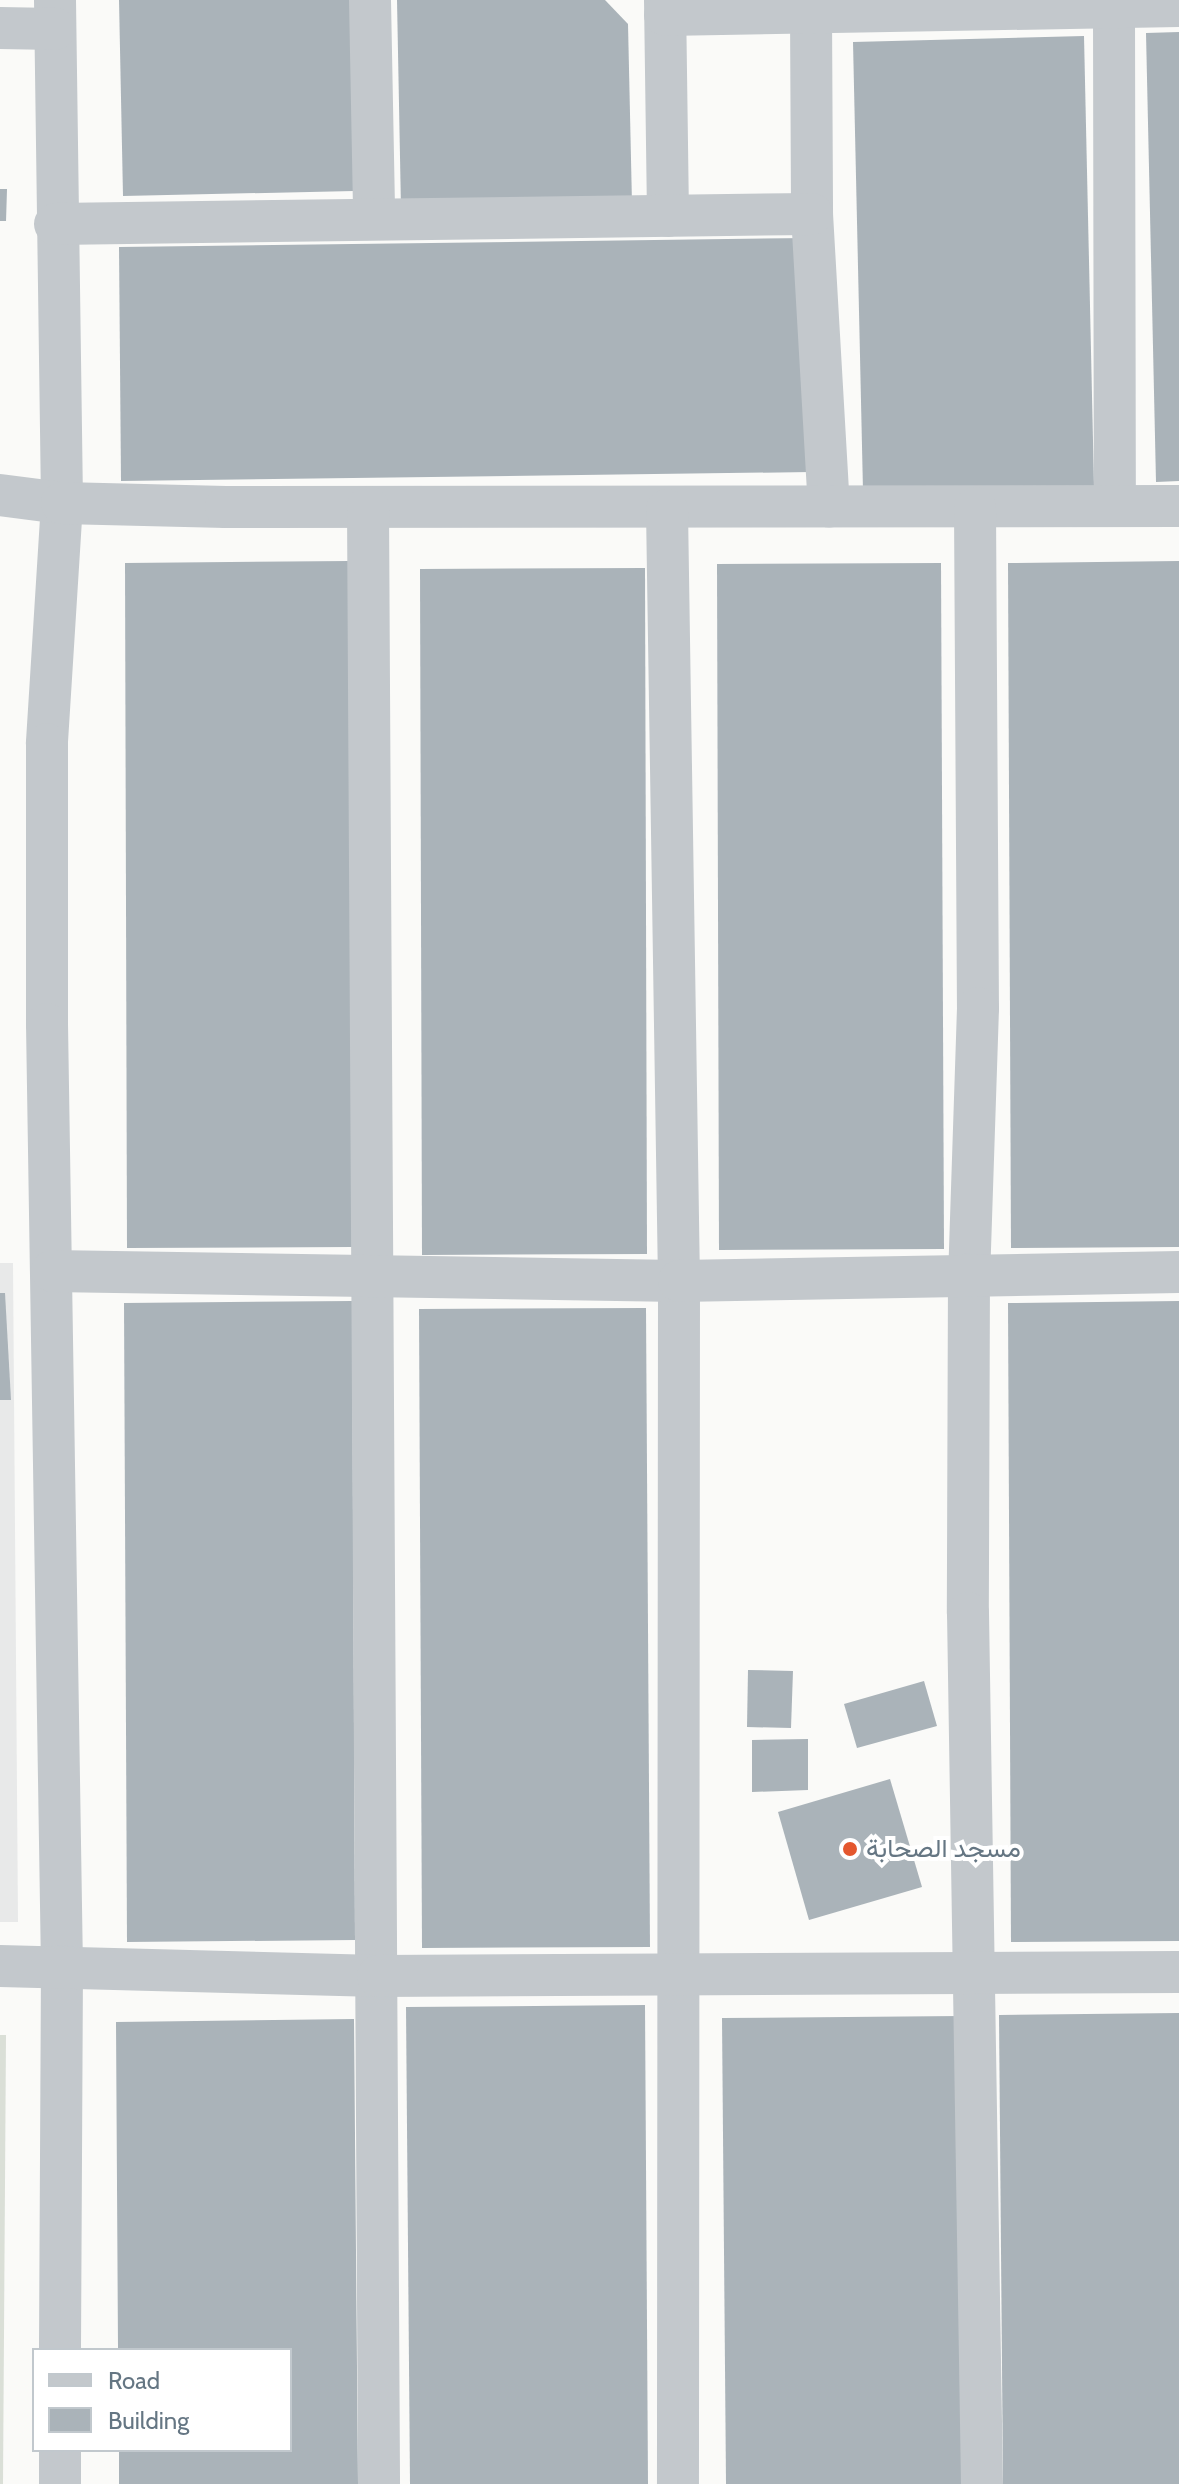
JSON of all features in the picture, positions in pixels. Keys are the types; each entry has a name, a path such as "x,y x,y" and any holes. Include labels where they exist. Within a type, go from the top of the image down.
{"street":[{"path":"370,0 374,217"},
{"path":"668,216 665,8 811,12 1179,6"},
{"path":"1114,8 1115,506"},
{"path":"811,12 812,214 829,507"},
{"path":"0,28 55,15 55,224 62,503 47,744 62,1966 60,2348"},
{"path":"55,224 374,217 812,214"},
{"path":"0,495 62,503 667,510 1179,506"},
{"path":"368,507 379,2484"},
{"path":"975,508 978,1008 969,1274 974,1971 982,2484"},
{"path":"667,510 679,1281 678,2484"},
{"path":"52,1271 679,1281 1179,1272"},
{"path":"0,1966 378,1976 1179,1972"},
{"path":"60,2452 60,2484"}],"shaded area":[{"path":"0,1263 13,1263 18,1922 0,1922"},
{"path":"0,2035 6,2035 3,2484 0,2484"}],"building":[{"path":"119,0 350,0 354,191 123,196"},
{"path":"397,0 605,0 628,24 632,204 401,209"},
{"path":"1179,32 1179,481 1156,482 1146,33"},
{"path":"1084,36 1094,486 863,491 853,42"},
{"path":"0,189 7,189 6,221 0,221"},
{"path":"809,238 811,472 121,481 119,247"},
{"path":"349,561 352,1247 127,1248 125,563"},
{"path":"1179,561 1179,1247 1011,1248 1008,563"},
{"path":"941,563 944,1249 719,1250 717,564"},
{"path":"645,568 647,1254 422,1255 420,569"},
{"path":"0,1293 5,1293 11,1400 0,1400"},
{"path":"352,1301 355,1940 127,1942 124,1303"},
{"path":"1179,1301 1179,1941 1011,1942 1008,1303"},
{"path":"646,1308 650,1947 422,1948 419,1309"},
{"path":"748,1670 793,1671 791,1728 747,1727"},
{"path":"924,1681 937,1726 857,1748 844,1704"},
{"path":"808,1739 808,1790 752,1792 752,1740"},
{"name":"مسجد الصحابة","path":"890,1779 922,1887 809,1920 778,1812"},
{"path":"645,2005 648,2484 410,2484 406,2007"},
{"path":"1179,2013 1179,2484 1003,2484 999,2015"},
{"path":"961,2016 965,2484 726,2484 722,2018"},
{"path":"354,2019 358,2484 119,2484 119,2452 292,2452 292,2348 118,2348 116,2022"}],"place":[{"name":"مسجد الصحابة","path":"850,1849"}]}
